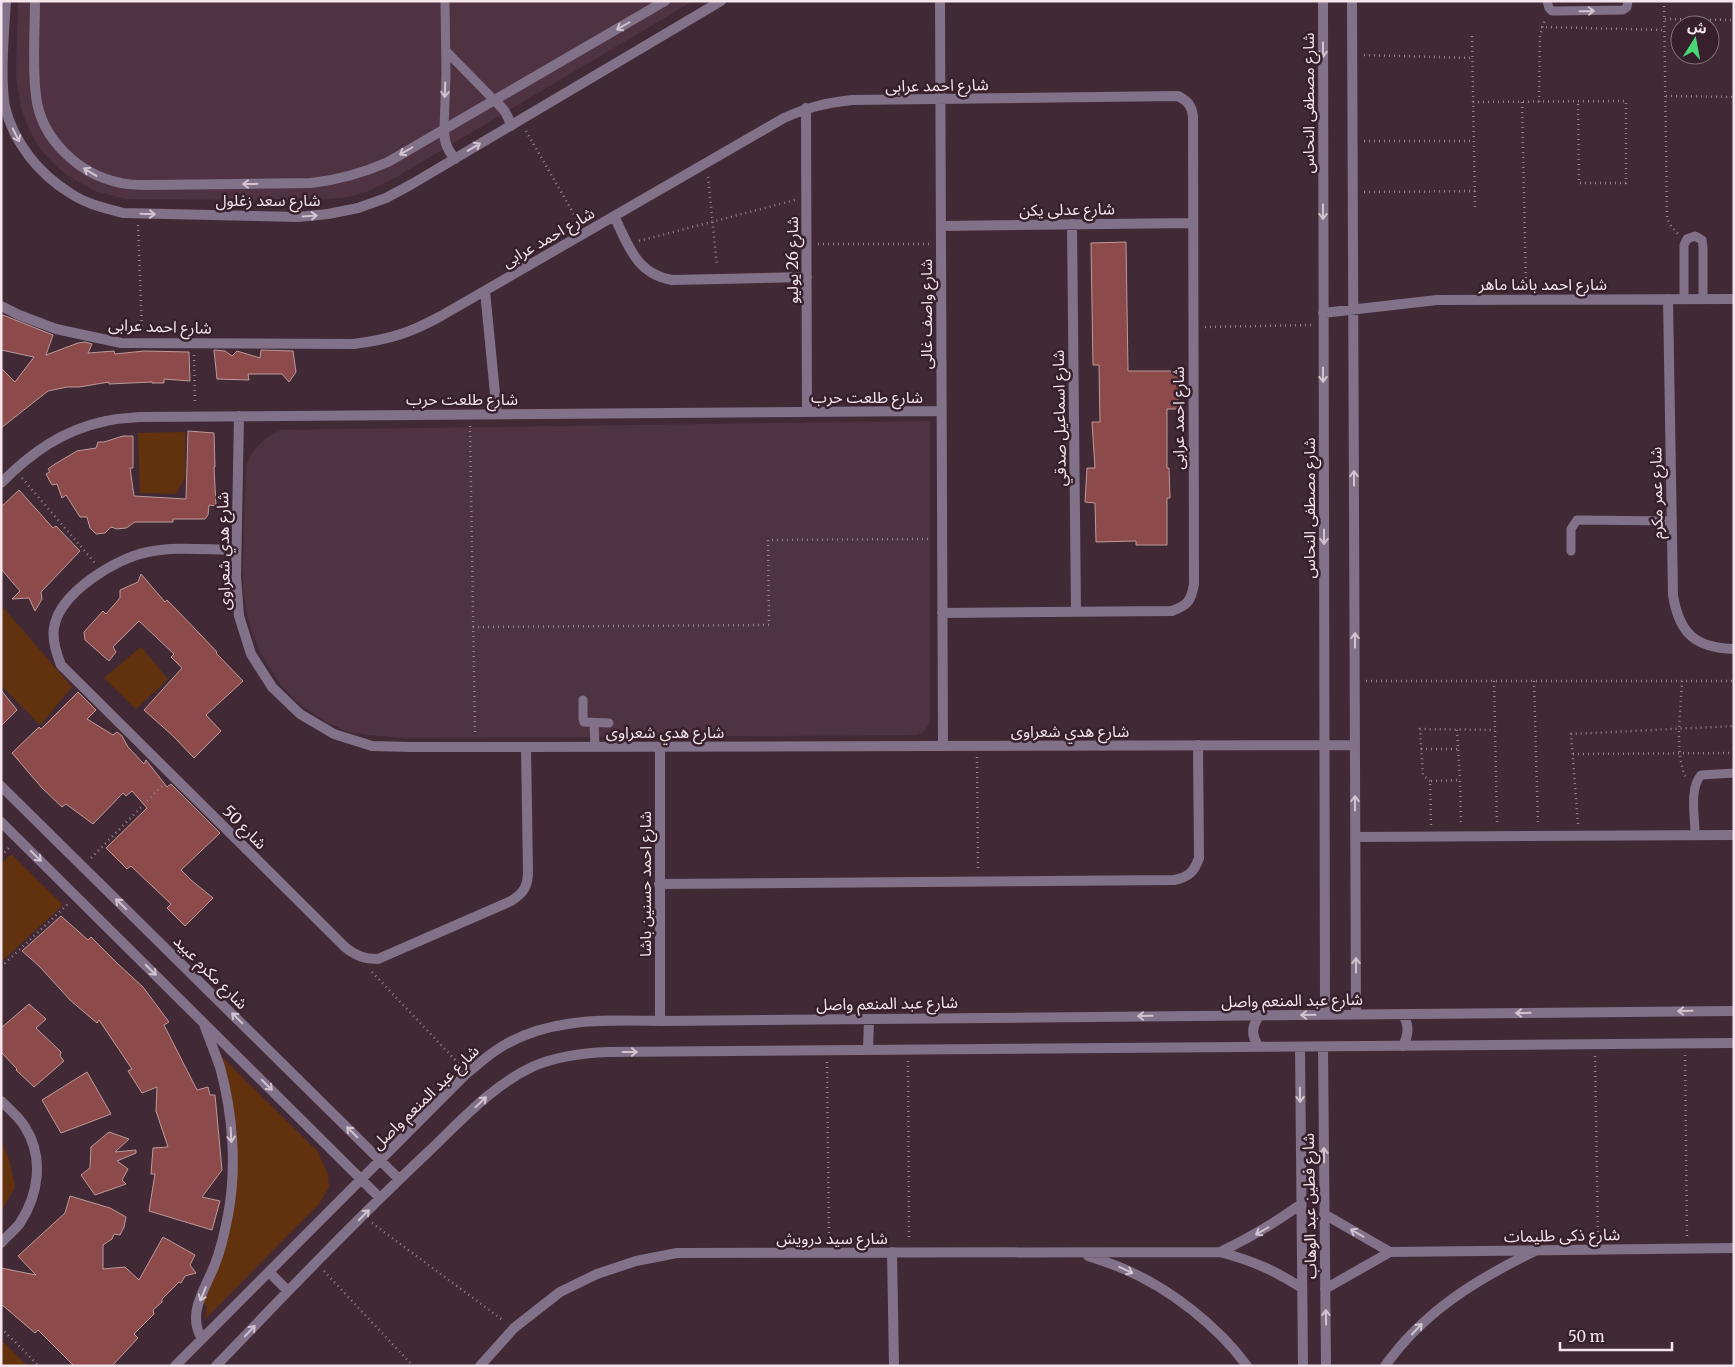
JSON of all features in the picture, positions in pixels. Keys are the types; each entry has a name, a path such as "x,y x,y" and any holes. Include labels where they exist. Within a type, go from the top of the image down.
{"street":[{"name":"شارع سعد زغلول","path":"6,1 1,80 4,107 14,133 29,157 48,178 70,194 96,206 123,213 298,216 328,214 358,208 386,198 456,159 721,1"},
{"name":"شارع سعد زغلول","path":"35,1 34,73 36,98 44,123 57,145 75,163 97,176 122,184 148,185 311,183 338,180 364,173 388,162 665,1"},
{"name":"شارع واصف غالى","path":"940,1 943,746"},
{"name":"شارع مصطفى النحاس","path":"1322,1 1325,1014"},
{"path":"1352,1 1356,1014"},
{"name":"شارع احمد عرابى","path":"1,306 56,329 121,343 354,344 384,340 414,331 784,118 806,108 827,102 852,100 1178,96 1186,100 1192,108 1194,584 1192,597 1184,607 1172,611 942,613"},
{"path":"494,100 515,123"},
{"name":"شارع 26 يوليو","path":"806,108 808,412"},
{"path":"444,129 444,140 448,150 456,159"},
{"path":"614,216 641,266 650,274 661,278 672,280 807,277"},
{"name":"شارع عدلى يكن","path":"941,226 1193,223"},
{"name":"شارع اسماعيل صدقي","path":"1072,224 1076,612"},
{"path":"484,291 497,414"},
{"name":"شارع عمر مكرم","path":"1668,299 1673,595 1676,613 1684,629 1697,641 1714,648 1734,649"},
{"name":"شارع احمد باشا ماهر","path":"1323,313 1437,300 1734,299"},
{"name":"شارع طلعت حرب","path":"1,483 42,446 73,431 106,421 140,417 942,411"},
{"name":"شارع هدي شعراوى","path":"239,416 236,577 239,616 251,654 272,687 300,714 334,734 372,746 526,748 1355,744"},
{"name":"شارع 50","path":"236,550 150,551 118,561 71,595 60,610 54,628 54,647 61,665 346,948 355,955 366,959"},
{"path":"659,884 1174,880 1186,878 1195,870 1199,858 1198,745"},
{"name":"شارع احمد حسنين باشا","path":"660,747 660,1020"},
{"path":"366,959 378,959 511,901 522,894 528,884 526,748"},
{"name":"شارع مكرم عبيد","path":"1,786 399,1179"},
{"path":"1,822 362,1178 380,1198"},
{"path":"1356,838 1734,834"},
{"name":"شارع عبد المنعم واصل","path":"175,1366 467,1073 496,1050 521,1037 548,1027 575,1022 604,1020 1734,1011"},
{"path":"1403,1014 1407,1021 1408,1030 1403,1046"},
{"path":"1259,1047 1254,1040 1252,1031 1254,1022 1260,1015"},
{"path":"868,1050 869,1019"},
{"path":"202,1021 220,1067 230,1116 232,1165 228,1215 216,1262 197,1308 195,1319 197,1331 202,1339"},
{"path":"216,1366 399,1179 490,1093 534,1066 558,1058 583,1053 608,1052 1734,1043"},
{"name":"شارع فطين عبد الوهاب","path":"1300,1047 1303,1366"},
{"name":"شارع فطين عبد الوهاب","path":"1323,1047 1326,1366"},
{"path":"1,1101 25,1127 35,1151 38,1177 32,1202 19,1225 1,1243"},
{"name":"شارع سيد درويش","path":"1220,1252 1276,1223 1301,1204"},
{"path":"1324,1214 1390,1252"},
{"name":"شارع ذكى طليمات","path":"1325,1289 1390,1252 1734,1248"},
{"path":"1384,1366 1422,1324 1457,1294 1496,1270 1538,1250"},
{"path":"892,1252 894,1366"},
{"name":"شارع سيد درويش","path":"480,1366 514,1328 560,1292 597,1274 636,1261 676,1253 1220,1252 1249,1260 1277,1272 1302,1288"},
{"path":"1080,1253 1126,1269 1168,1292 1206,1322 1240,1356 1246,1366"},
{"path":"268,1272 288,1291"}],"lane":[{"path":"444,129 445,1"},
{"path":"1548,5 1557,11 1618,11 1627,7 1628,1"},
{"path":"446,51 494,100"},
{"path":"1684,299 1684,245 1687,239 1695,236 1702,240 1704,247 1703,299"},
{"path":"1571,550 1571,529 1577,520 1672,521"},
{"path":"583,700 583,721 586,723 609,723"},
{"path":"594,723 595,747"},
{"path":"1695,834 1696,781 1701,775 1734,774"}],"path":[{"path":"1664,1 1667,218 1678,234 1687,239"},
{"path":"1539,102 1541,27 1548,5"},
{"path":"1665,20 1734,20"},
{"path":"1541,27 1665,30"},
{"path":"1472,36 1475,208"},
{"path":"1352,55 1472,58"},
{"path":"1666,96 1734,97"},
{"path":"1473,102 1539,102 1578,101 1626,101 1626,183 1579,183 1578,101"},
{"path":"1522,102 1527,299"},
{"path":"515,123 585,233"},
{"path":"1352,141 1474,141"},
{"path":"706,163 719,279"},
{"path":"1352,192 1475,191"},
{"path":"628,244 806,197"},
{"path":"138,214 142,343"},
{"path":"807,244 941,244"},
{"path":"1193,328 1323,325"},
{"path":"194,343 195,416"},
{"path":"470,414 475,748"},
{"path":"15,469 102,572"},
{"path":"473,627 769,625 768,540 942,539"},
{"path":"1355,681 1734,681"},
{"path":"1494,681 1498,836"},
{"path":"1534,681 1538,836"},
{"path":"1682,681 1680,753 1685,777 1695,789"},
{"path":"1579,835 1571,734 1734,726"},
{"path":"1460,780 1430,780 1423,775 1420,729 1495,730"},
{"path":"1457,730 1461,836"},
{"path":"978,746 978,882"},
{"path":"1421,750 1458,749"},
{"path":"1573,754 1734,753"},
{"path":"83,866 172,776"},
{"path":"1430,780 1431,837"},
{"path":"1,967 77,896"},
{"path":"366,959 376,976 467,1073"},
{"path":"1595,1044 1598,1250"},
{"path":"1685,1044 1688,1248"},
{"path":"908,1050 909,1252"},
{"path":"827,1051 829,1253"},
{"path":"362,1216 514,1328"},
{"path":"316,1263 414,1366"},
{"path":"1,1328 39,1366"}],"shaded area":[{"path":"18,1 693,1 393,179 366,192 347,197 317,200 126,199 95,191 68,176 38,146 21,108 16,76"},
{"path":"930,421 930,719 928,726 917,735 407,738 349,732 326,722 297,702 281,685 261,654 249,624 243,592 246,465 254,450 266,438 281,430"},
{"path":"185,432 185,478 176,494 140,493 138,433"},
{"path":"1,605 72,687 40,725 1,685"},
{"path":"141,647 168,679 136,709 104,678"},
{"path":"11,854 63,905 1,962 1,864"},
{"path":"219,1054 318,1152 328,1175 329,1187 319,1204 205,1319 207,1308 203,1300 217,1265 236,1198 236,1154"},
{"path":"1,1140 10,1162 15,1187 1,1212"},
{"path":"1,1340 28,1366 1,1366"}],"building":[{"path":"1126,242 1128,371 1178,371 1178,409 1167,409 1167,468 1169,468 1170,498 1167,498 1167,545 1136,545 1136,541 1096,542 1095,503 1085,502 1087,468 1095,468 1092,422 1100,422 1099,365 1093,365 1091,243"},
{"path":"3,315 53,335 46,355 85,342 92,344 88,353 114,351 115,354 144,351 189,352 190,381 164,379 164,383 109,384 109,382 48,391 1,428 1,368 15,382 34,357 1,350 1,318"},
{"path":"214,350 225,351 232,356 237,351 260,358 261,350 293,351 296,372 289,382 282,374 248,374 249,380 217,379"},
{"path":"188,431 214,433 216,506 209,505 208,515 205,519 173,519 173,522 135,522 126,528 117,529 111,527 105,533 96,534 90,528 87,517 80,517 66,495 62,498 57,484 52,485 46,474 50,472 48,469 77,451 96,448 98,442 123,436 133,436 133,468 130,468 134,496 186,499"},
{"path":"19,490 53,528 56,526 80,551 41,592 42,599 35,611 29,598 12,599 20,591 1,569 1,507"},
{"path":"141,574 165,602 167,600 243,681 206,715 221,731 194,758 144,710 182,668 171,657 174,654 139,621 113,647 116,652 109,661 85,640 84,632 103,611 106,614 120,598 120,590 138,582"},
{"path":"1,690 17,710 1,726"},
{"path":"78,692 96,710 87,719 113,735 117,732 122,736 128,747 144,764 146,760 167,787 171,784 220,833 181,870 213,898 185,926 167,908 171,904 131,866 127,869 106,848 147,808 132,791 126,796 123,793 93,824 66,804 62,807 42,788 12,753 39,727 41,729"},
{"path":"61,916 88,940 91,937 143,987 169,1022 164,1025 197,1090 208,1087 210,1095 215,1095 222,1170 202,1197 220,1201 212,1230 149,1211 155,1174 151,1174 153,1148 168,1147 156,1111 157,1087 142,1093 128,1071 132,1069 99,1020 97,1023 71,1001 39,966 22,951"},
{"path":"29,1004 46,1019 36,1028 61,1052 60,1056 64,1061 34,1087 1,1052 1,1028"},
{"path":"87,1072 111,1114 61,1133 42,1100"},
{"path":"109,1132 129,1139 115,1152 136,1150 136,1153 117,1161 128,1169 122,1180 126,1184 95,1195 81,1175 90,1168 91,1147"},
{"path":"70,1196 110,1208 126,1217 120,1235 114,1234 112,1239 103,1245 103,1269 125,1267 139,1280 163,1237 195,1255 190,1265 196,1273 185,1276 181,1283 179,1282 162,1299 162,1302 153,1310 154,1314 134,1334 138,1338 112,1366 74,1366 38,1330 35,1333 1,1304 1,1268 36,1275 18,1256 65,1213"}]}
